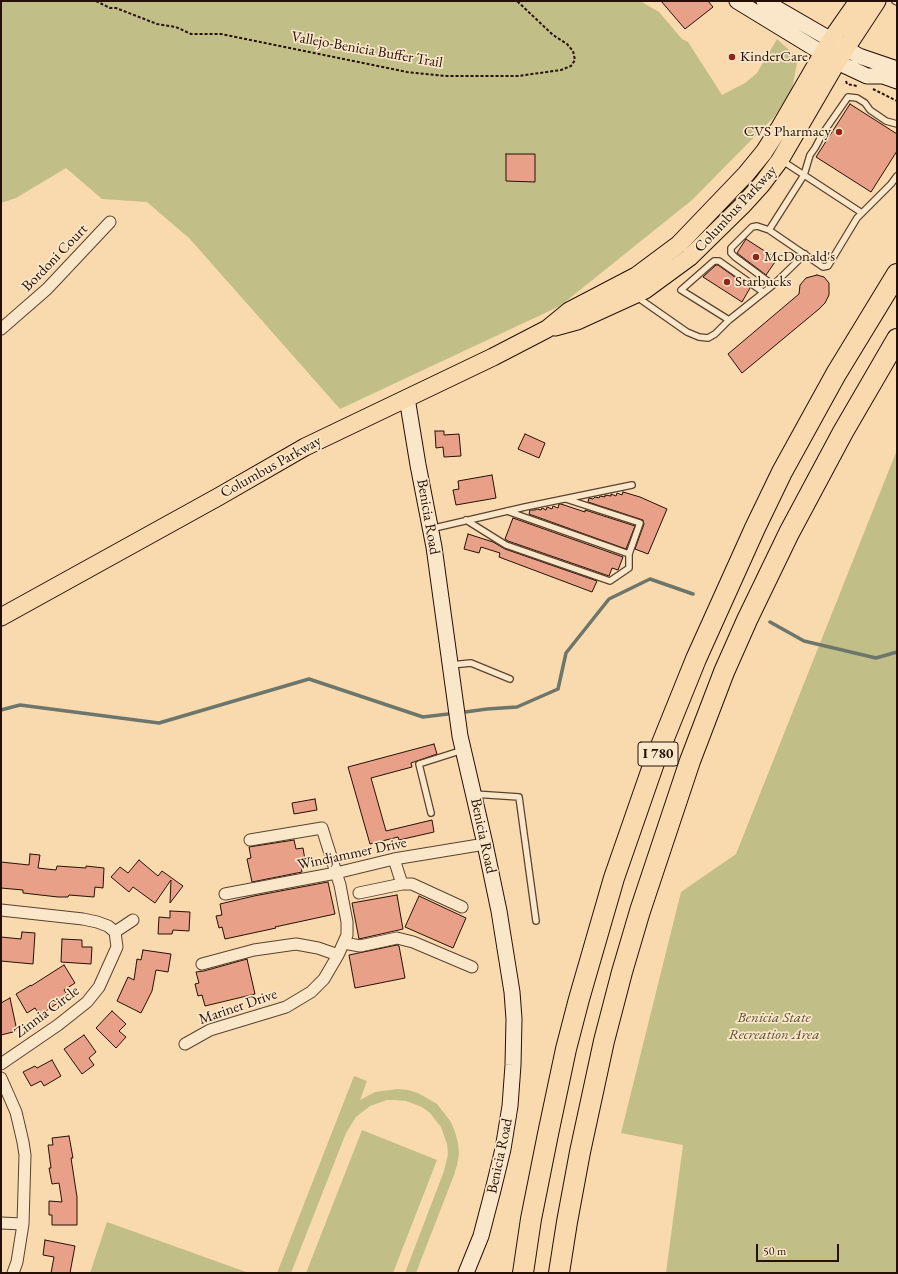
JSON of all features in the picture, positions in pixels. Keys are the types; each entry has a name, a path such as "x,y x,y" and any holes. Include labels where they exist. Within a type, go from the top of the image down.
{"highway":[{"name":"I 780","path":"523,1273 531,1219 548,1134 577,1006 614,878 654,763 696,658 754,528 782,472 836,374 897,274"},
{"name":"I 780","path":"559,1273 580,1152 604,1041 640,911 690,761 727,666 747,620 786,540 843,432 897,339"}],"main road":[{"path":"737,1 834,51 859,56 896,70"},
{"path":"764,1 867,76 897,88"},
{"name":"Columbus Parkway","path":"629,289 645,290 690,257 742,206 762,184 780,160 858,1"},
{"name":"Columbus Parkway","path":"1,617 305,447 493,357 547,329 577,321 629,289 636,276 679,244 746,174 764,152 834,51 877,1"},
{"path":"867,76 883,76 896,70"},
{"name":"Benicia Road","path":"407,398 430,529 460,736 499,911 512,992 514,1019 510,1106 503,1149 481,1236 466,1273"}],"street":[{"name":"Bordoni Court","path":"1,329 48,289 110,222"},
{"name":"Mariner Drive","path":"185,1044 210,1030 286,1008 311,992 324,979 338,955 347,935 347,922 340,885 322,828 250,840"},
{"name":"Windjammer Drive","path":"225,894 336,873 394,859 485,844"},
{"path":"394,859 402,884"},
{"path":"359,893 402,884 412,884 462,907"},
{"path":"1,910 83,919 108,926 115,932 133,920"},
{"name":"Zinnia Circle","path":"1,1064 58,1025 87,1002 100,987 117,947 115,932"},
{"path":"344,943 360,946 397,938 413,942 472,967"},
{"path":"202,964 254,950 296,944 318,948 338,955"},
{"path":"1,1078 16,1112 23,1142 25,1168 23,1224 14,1273"},
{"path":"1,1223 23,1224"}],"lane":[{"path":"770,230 804,175 810,154 815,148 823,132 848,97 857,98 865,103 870,110 886,121 897,124"},
{"path":"780,160 862,213"},
{"path":"773,285 734,257 731,253 731,248 752,227 757,226 770,230 823,267 828,266 857,218 892,184 897,176"},
{"path":"629,289 687,332 699,337 708,338 715,334 729,320 773,285 805,254"},
{"path":"729,320 681,290 714,261 719,261 763,292"},
{"path":"430,529 506,511 632,485"},
{"path":"466,520 506,545 610,581 629,568 629,554 640,523 566,499"},
{"path":"506,511 629,554"},
{"path":"451,666 471,663 510,679"},
{"path":"431,813 419,764 463,750"},
{"path":"474,794 519,797 536,921"}],"path":[{"name":"Vallejo-Benicia Buffer Trail","path":"96,1 110,8 116,8 157,24 176,27 191,34 222,34 407,72 445,76 518,76 561,70 571,66 575,60 574,51 568,44 553,35 517,1"}],"green space":[{"path":"1,1 640,1 659,12 682,39 688,42 722,95 745,83 757,73 777,39 798,58 792,89 774,117 692,200 560,306 340,409 190,239 147,202 102,199 66,168 16,198 1,203"},
{"name":"Benicia State Recreation Area","path":"897,450 897,1273 666,1273 683,1145 621,1133 681,892 736,854"},
{"path":"354,1076 367,1081 360,1100 375,1092 397,1089 418,1093 437,1104 451,1122 455,1132 459,1154 457,1165 416,1273 405,1273 444,1171 448,1154 447,1144 441,1127 430,1113 422,1107 406,1101 387,1100 370,1106 356,1117 346,1133 291,1273 277,1273"},
{"path":"362,1130 437,1160 393,1273 306,1273"},
{"path":"107,1222 249,1273 90,1273"}],"building":[{"path":"661,1 708,1 713,7 685,29"},
{"name":"CVS Pharmacy","path":"850,104 897,134 897,151 871,192 816,157"},
{"path":"506,154 535,154 535,182 506,181"},
{"name":"McDonald's","path":"746,239 777,259 766,275 737,253"},
{"name":"Starbucks","path":"716,265 750,288 742,302 703,277"},
{"path":"817,275 824,277 829,283 829,295 825,303 742,373 728,354 799,294 800,285 806,278"},
{"path":"435,431 444,431 444,435 459,434 461,456 444,457 443,447 436,448"},
{"path":"525,434 545,443 539,458 518,449"},
{"path":"492,475 496,498 456,505 453,490 459,489 458,481"},
{"path":"623,492 640,497 667,509 648,554 635,549 644,524 643,520 588,502 589,498 599,498 600,496 605,497 605,495 611,496 611,494 616,496 617,493 622,495"},
{"path":"559,504 585,512 585,510 635,526 626,549 529,514 530,510 541,510 542,508 546,510 547,507 552,509 553,506 558,508"},
{"path":"513,518 623,557 618,570 612,568 609,576 508,541 505,539"},
{"path":"468,534 493,542 505,549 597,581 592,592 499,557 500,553 481,547 479,553 464,549"},
{"path":"434,744 437,754 411,763 412,767 371,778 386,831 432,820 434,832 399,840 398,837 370,844 348,767"},
{"path":"315,799 317,810 294,814 292,803"},
{"path":"294,840 296,849 303,848 305,860 300,861 302,872 252,882 247,859 251,858 249,847"},
{"path":"30,854 40,855 38,868 56,870 57,866 86,868 86,866 104,868 103,888 95,887 94,897 69,895 68,897 58,897 23,893 23,890 1,888 1,862 29,865"},
{"path":"139,860 158,876 162,871 183,886 170,903 171,880 155,903 133,887 129,892 111,877 120,867 128,873"},
{"path":"328,882 335,914 225,939 222,927 219,928 216,916 222,915 220,904"},
{"path":"397,895 403,929 359,939 352,903"},
{"path":"419,896 466,918 453,948 405,927"},
{"path":"170,911 190,912 189,931 173,930 172,934 158,934 159,917 170,918"},
{"path":"22,932 35,933 33,964 1,961 1,937 21,939"},
{"path":"62,939 82,940 82,947 92,947 91,964 61,962"},
{"path":"397,945 399,946 405,978 355,988 349,955"},
{"path":"143,950 171,954 168,972 156,970 152,991 141,1013 117,1001 128,977 134,980 137,959 141,960"},
{"path":"247,959 255,994 205,1006 202,995 198,996 195,984 199,983 196,972"},
{"path":"64,965 75,983 64,990 68,996 40,1015 35,1008 27,1013 16,994"},
{"path":"10,998 17,1031 1,1035 1,1003"},
{"path":"112,1011 126,1024 119,1031 126,1037 116,1048 96,1028"},
{"path":"84,1035 96,1052 89,1058 94,1065 82,1074 64,1049"},
{"path":"52,1060 61,1076 44,1086 41,1081 31,1086 23,1072 35,1066 37,1068"},
{"path":"69,1136 77,1197 77,1225 52,1225 52,1215 49,1215 49,1201 62,1202 59,1183 52,1184 49,1168 51,1168 48,1145 53,1145 52,1138"},
{"path":"45,1240 75,1246 70,1273 51,1273 54,1257 43,1255"}],"waterway":[{"path":"465,712 517,707 558,689 566,653 609,599 650,579 693,594"},
{"path":"770,622 804,641 876,658 897,652"},
{"path":"1,710 20,705 159,723 309,679 423,717 448,714"}],"place":[{"name":"KinderCare","path":"732,57"},
{"name":"CVS Pharmacy","path":"839,132"},
{"name":"McDonald's","path":"756,257"},
{"name":"Starbucks","path":"727,282"}]}
